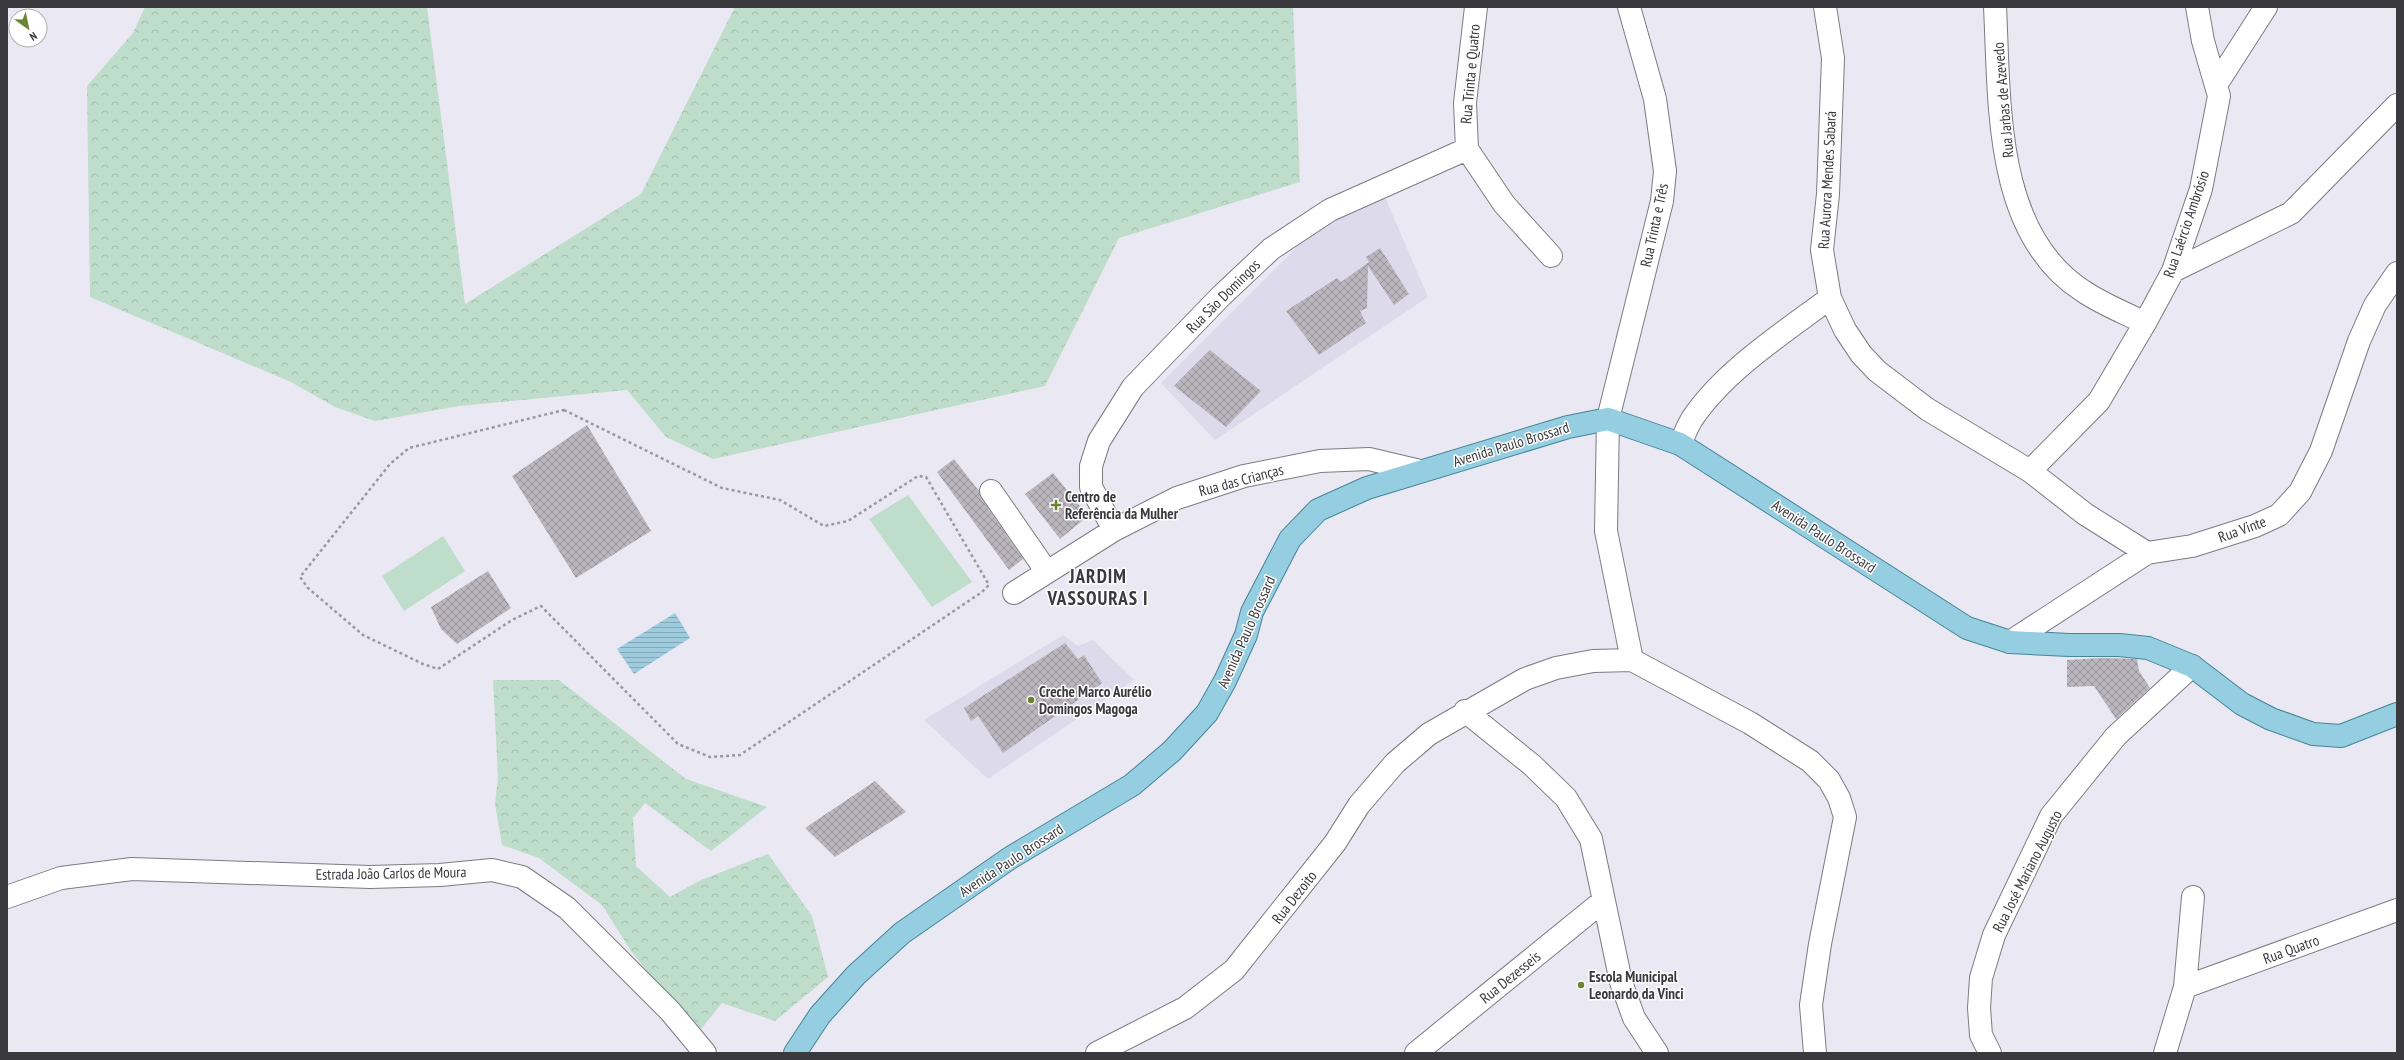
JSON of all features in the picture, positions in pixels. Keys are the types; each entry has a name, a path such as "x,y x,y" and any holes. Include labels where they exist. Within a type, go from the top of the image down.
{"main road":[{"name":"Avenida Paulo Brossard","path":"795,1053 820,1015 856,975 902,933 1010,858 1132,785 1172,752 1207,713 1226,682 1246,635 1252,612 1290,539 1318,510 1367,488 1420,471 1568,427 1608,418 1680,444 1967,628 2010,642 2069,646 2119,644 2148,648 2192,666 2242,704 2271,719 2313,734 2341,736 2397,714"}],"street":[{"name":"Rua Trinta e Quatro","path":"1476,7 1465,103 1468,149 1504,204 1551,256"},
{"name":"Rua Trinta e Três","path":"1628,7 1656,99 1665,171 1662,202 1608,418 1606,530 1632,660"},
{"name":"Rua Aurora Mendes Sabará","path":"1825,7 1833,58 1828,194 1822,250 1830,298 1845,330 1861,354 1877,371 1927,409 2030,471 2085,514 2147,553"},
{"name":"Rua Jarbas de Azevedo","path":"1995,7 2002,132 2014,190 2023,220 2036,243 2058,268 2083,291 2145,323"},
{"name":"Rua Laércio Ambrósio","path":"2030,471 2099,401 2145,323 2173,271 2201,188 2219,96 2203,41 2197,7"},
{"path":"2216,85 2266,7"},
{"path":"2173,271 2291,213 2397,105"},
{"name":"Rua São Domingos","path":"1114,530 1090,487 1091,466 1099,441 1133,388 1221,296 1271,249 1330,210 1468,149"},
{"name":"Rua Vinte","path":"2010,642 2147,553 2192,546 2255,526 2279,515 2300,492 2321,451 2359,341 2375,305 2397,273"},
{"path":"1680,444 1691,420 1722,384 1776,338 1830,298"},
{"name":"Rua das Crianças","path":"1014,593 1114,530 1177,498 1244,476 1320,461 1369,459 1420,471"},
{"path":"991,491 1047,572"},
{"path":"1632,660 1750,723 1810,761 1829,780 1839,798 1845,817 1820,944 1811,1005 1815,1053"},
{"name":"Rua Dezoito","path":"1097,1053 1185,1008 1234,970 1335,843 1359,805 1395,763 1429,734 1465,711 1525,679 1556,668 1593,661 1632,660"},
{"name":"Rua José Mariano Augusto","path":"1990,1053 1981,1035 1979,1008 1982,978 1994,935 2051,816 2116,736 2192,666"},
{"path":"1465,711 1532,765 1566,798 1591,839 1621,982 1634,1018 1657,1053"},
{"name":"Estrada João Carlos de Moura","path":"7,897 61,878 132,869 370,877 440,875 492,870 522,877 567,908 670,1011 705,1053"},
{"path":"2165,1053 2185,987 2193,897"},
{"name":"Rua Dezesseis","path":"1416,1053 1603,900"},
{"name":"Rua Quatro","path":"2185,987 2397,910"}],"path":[{"path":"564,410 722,488 780,500 824,526 848,521 918,476 926,477 989,585 982,592 740,755 710,757 678,744 541,606 512,620 438,669 423,664 363,635 308,588 300,577 390,464 409,448 564,410"}],"shaded area":[{"path":"1384,195 1428,297 1215,440 1161,383 1311,233"},
{"name":"Creche Marco Aurélio Domingos Magoga","path":"1063,635 1078,646 1093,640 1134,680 988,779 924,720"}],"green space":[{"path":"145,7 427,7 465,304 641,194 735,7 1293,7 1300,182 1119,238 1045,386 713,459 666,437 627,390 459,406 375,421 335,407 291,382 90,297 87,86 133,33"},
{"path":"908,495 972,582 932,607 869,519"},
{"path":"443,536 465,571 404,611 382,576"},
{"path":"493,680 559,680 686,779 767,807 711,851 645,803 633,818 636,866 670,897 701,880 768,854 812,916 828,977 775,1021 722,1003 701,1029 667,996 631,951 602,905 539,858 502,845 495,804 498,777"}],"water":[{"path":"675,613 690,638 634,674 617,649"}],"building":[{"path":"1380,248 1409,294 1394,305 1368,266 1367,308 1360,311 1366,323 1319,355 1286,311 1337,278 1341,282 1369,262 1366,257"},
{"path":"1210,350 1261,391 1226,427 1174,386"},
{"path":"587,425 651,531 576,578 512,476"},
{"path":"954,459 979,491 981,498 1023,559 1009,570 937,472"},
{"name":"Centro de Referência da Mulher","path":"1053,473 1088,516 1060,539 1025,494"},
{"path":"488,571 511,608 457,644 441,629 431,607"},
{"path":"1065,643 1078,659 1084,655 1102,683 1003,753 978,716 971,721 964,708"},
{"path":"2103,658 2137,659 2139,671 2150,688 2116,719 2094,686 2067,687 2067,660"},
{"path":"875,781 906,812 835,857 805,828"}],"place":[{"name":"Centro de Referência da Mulher","path":"1056,505"},
{"name":"Creche Marco Aurélio Domingos Magoga","path":"1031,700"},
{"name":"Escola Municipal Leonardo da Vinci","path":"1581,985"}],"district":[{"name":"JARDIM VASSOURAS I","path":"1098,587"}]}
